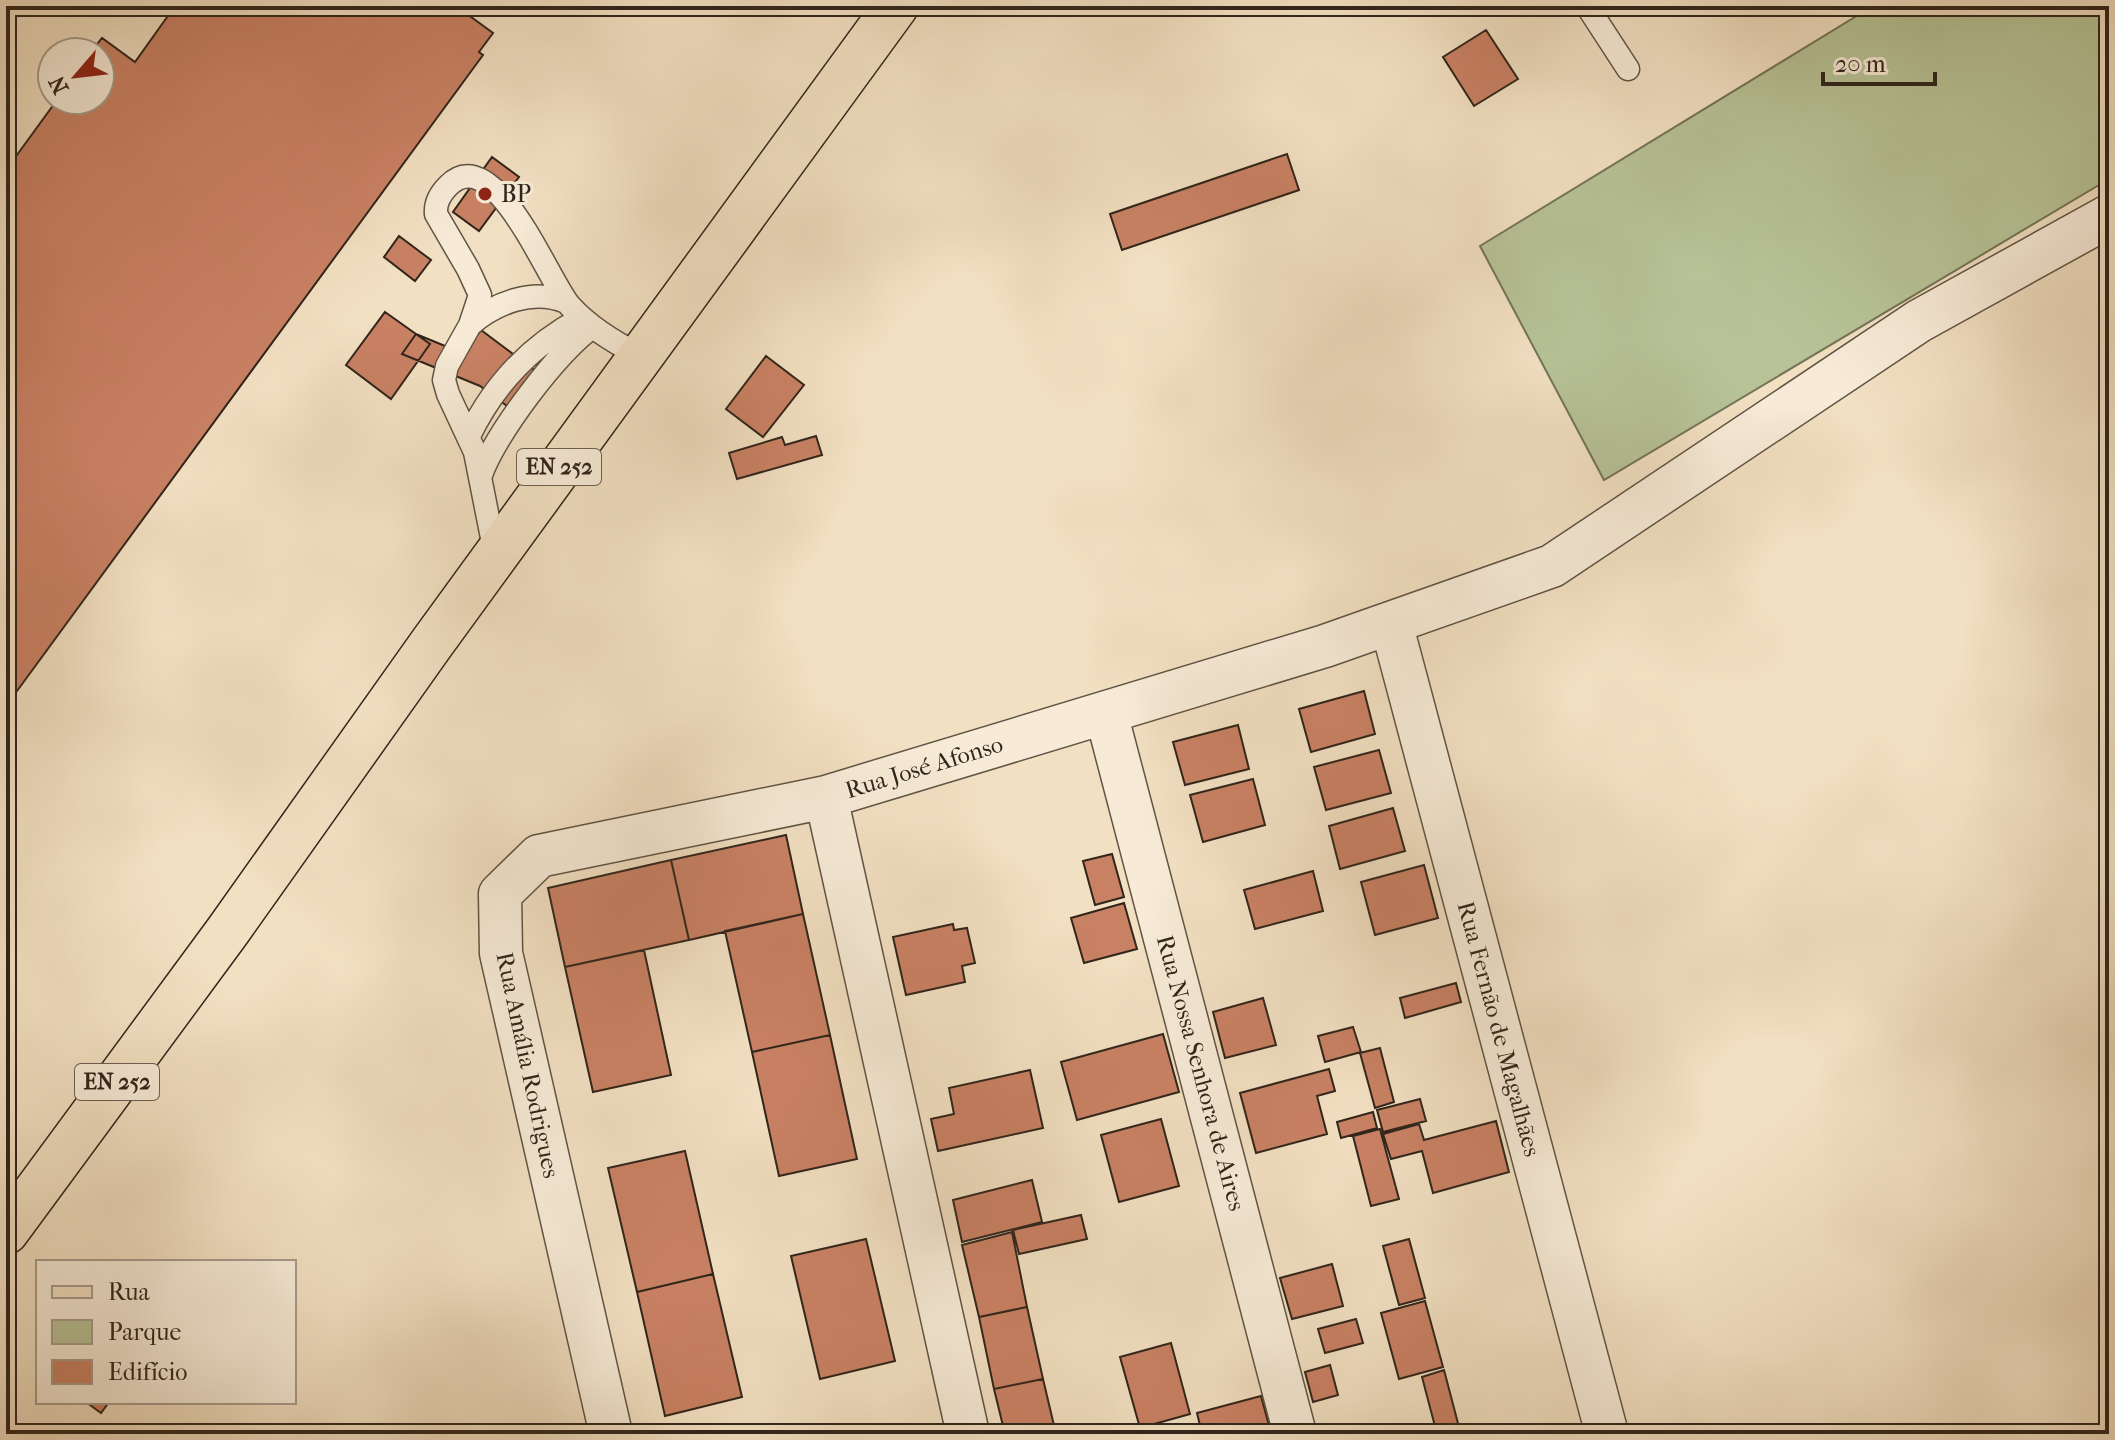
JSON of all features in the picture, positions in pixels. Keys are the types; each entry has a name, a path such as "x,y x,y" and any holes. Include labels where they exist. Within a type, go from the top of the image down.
{"main road":[{"name":"EN 252","path":"6,1232 227,932 496,555 896,6"}],"street":[{"name":"Rua José Afonso","path":"968,1434 826,797 1325,646 1552,566 1919,321 2109,216"},
{"name":"Rua Fernão de Magalhães","path":"1391,623 1607,1434"},
{"name":"Rua Nossa Senhora de Aires","path":"1106,713 1295,1434"},
{"name":"Rua Amália Rodrigues","path":"611,1434 501,953 500,894 539,856 826,797"}],"lane":[{"path":"1587,6 1628,69"},
{"path":"496,555 481,475 469,436 444,380 449,361 470,325 479,302 478,288 436,214 438,199 458,178 465,176 480,181 508,204 566,302 588,322 641,356"},
{"path":"470,325 493,309 521,298 549,296 566,302"},
{"path":"469,436 485,406 514,367 549,337 588,322"},
{"path":"481,475 491,451 535,388 588,322"}],"green space":[{"path":"1873,6 2109,6 2109,179 1604,480 1480,246"}],"building":[{"path":"175,6 456,6 493,33 479,52 483,55 6,706 6,170 45,116 116,116 116,48 135,62"},
{"path":"1486,30 1518,79 1474,106 1443,57"},
{"path":"1287,154 1299,190 1122,250 1110,214"},
{"name":"BP","path":"492,157 519,177 479,231 453,212"},
{"path":"399,236 431,260 415,281 384,257"},
{"path":"385,312 430,344 391,399 346,365"},
{"path":"481,330 549,381 523,418 480,386 402,354 416,334 462,353"},
{"path":"766,356 804,385 763,437 726,409"},
{"path":"816,436 822,455 737,479 729,453 782,437 785,445"},
{"path":"1364,691 1375,734 1311,752 1299,709"},
{"path":"1238,725 1249,769 1185,785 1173,742"},
{"path":"1379,750 1391,793 1326,810 1314,767"},
{"path":"1253,779 1265,825 1203,842 1190,795"},
{"path":"1393,808 1405,851 1340,869 1329,826"},
{"path":"786,835 803,914 689,940 671,860"},
{"path":"1112,854 1124,897 1095,905 1083,861"},
{"path":"671,860 689,940 565,967 548,888"},
{"path":"1424,865 1438,918 1375,935 1361,882"},
{"path":"1313,871 1323,911 1255,929 1244,890"},
{"path":"1124,903 1137,949 1084,963 1071,918"},
{"path":"803,914 830,1035 752,1052 725,931"},
{"path":"953,924 954,930 967,928 975,963 962,966 965,982 906,995 893,937"},
{"path":"644,950 671,1075 593,1092 565,967"},
{"path":"1456,983 1461,1002 1405,1018 1400,998"},
{"path":"1263,998 1276,1045 1225,1058 1213,1012"},
{"path":"1353,1027 1361,1052 1325,1062 1318,1036"},
{"path":"1163,1034 1179,1092 1077,1120 1061,1062"},
{"path":"830,1035 857,1159 779,1176 752,1052"},
{"path":"1380,1048 1394,1102 1375,1108 1360,1053"},
{"path":"1329,1069 1335,1091 1317,1096 1327,1134 1256,1153 1240,1093"},
{"path":"1030,1070 1043,1128 938,1151 931,1119 954,1114 949,1088"},
{"path":"1420,1099 1426,1121 1383,1132 1377,1110"},
{"path":"1373,1112 1377,1128 1341,1138 1337,1122"},
{"path":"1161,1119 1179,1186 1119,1202 1101,1135"},
{"path":"1496,1121 1509,1172 1433,1193 1422,1151 1391,1159 1383,1134 1419,1124 1424,1140"},
{"path":"1380,1129 1399,1199 1371,1206 1353,1136"},
{"path":"685,1151 713,1274 637,1292 608,1168"},
{"path":"1032,1180 1042,1222 962,1242 953,1200"},
{"path":"1081,1215 1087,1239 1019,1254 1013,1230"},
{"path":"1012,1232 1027,1307 979,1317 962,1245"},
{"path":"866,1239 895,1361 820,1379 791,1256"},
{"path":"1409,1239 1425,1298 1399,1305 1383,1246"},
{"path":"1332,1264 1343,1306 1292,1319 1280,1278"},
{"path":"713,1274 742,1397 665,1416 637,1292"},
{"path":"1425,1301 1443,1367 1399,1379 1381,1313"},
{"path":"1027,1307 1043,1379 994,1389 979,1317"},
{"path":"1356,1319 1363,1343 1325,1353 1318,1329"},
{"path":"1171,1343 1190,1414 1140,1428 1120,1357"},
{"path":"1330,1365 1338,1395 1313,1402 1305,1372"},
{"path":"1444,1370 1460,1431 1437,1434 1422,1377"},
{"path":"1043,1379 1056,1434 1005,1434 994,1389"},
{"path":"1261,1396 1271,1433 1202,1434 1197,1413"},
{"path":"89,1404 108,1404 101,1413"}],"place":[{"name":"BP","path":"485,194"}]}
